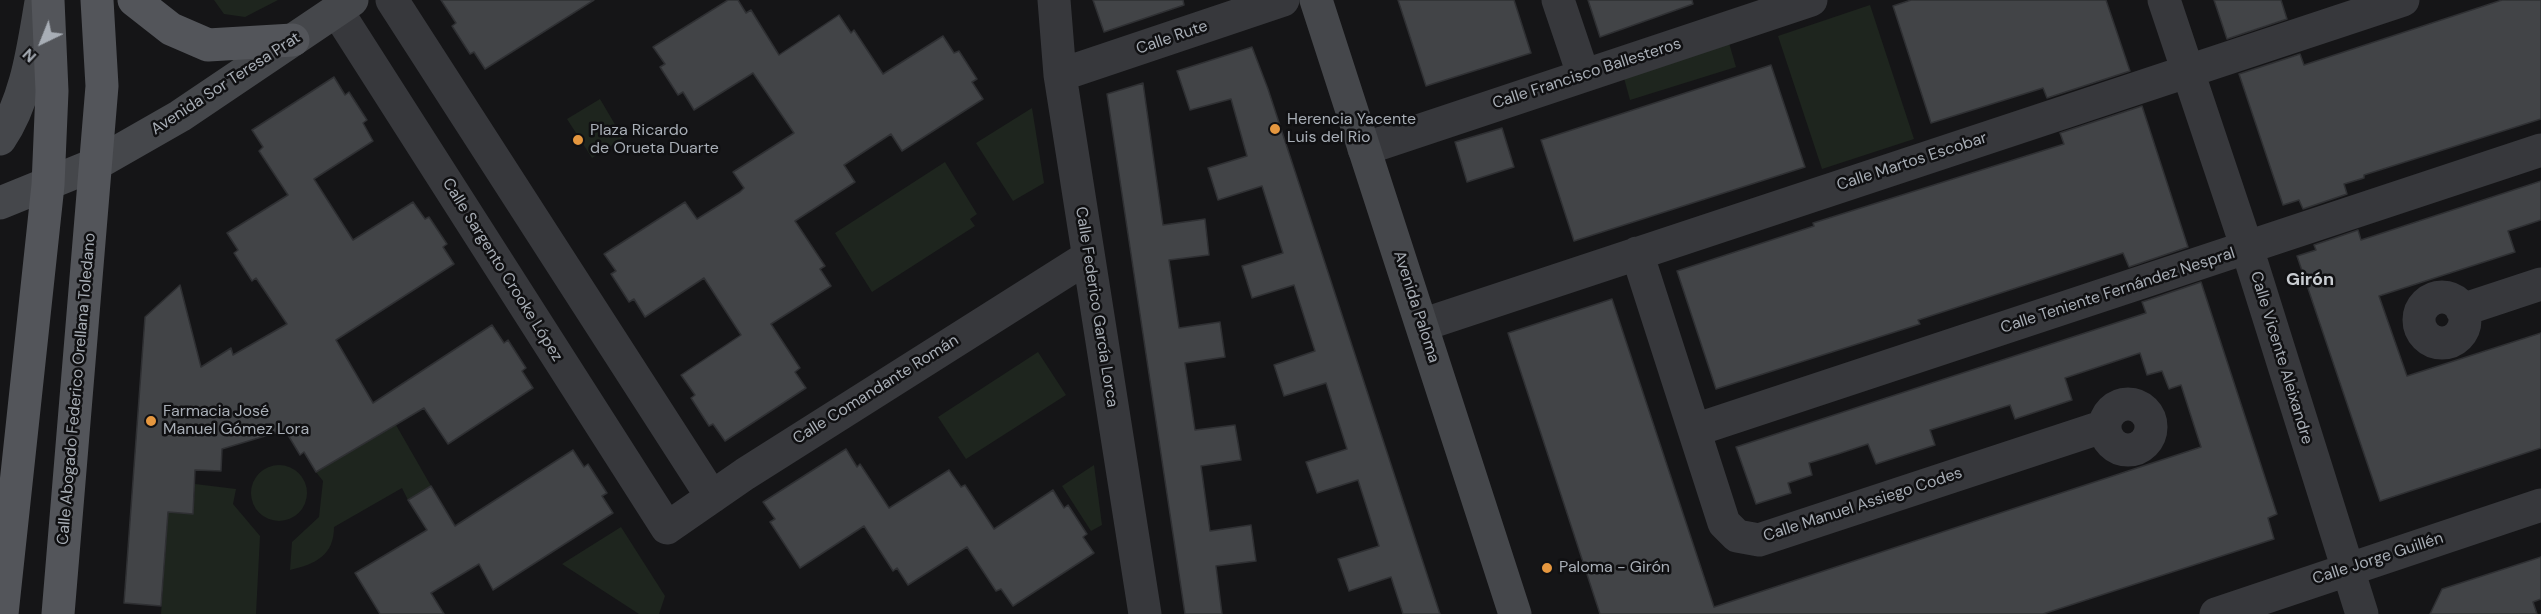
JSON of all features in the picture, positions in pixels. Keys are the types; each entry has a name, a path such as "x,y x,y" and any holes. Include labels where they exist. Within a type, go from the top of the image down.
{"main road":[{"path":"0,139 10,124 30,66 41,0"},
{"path":"2,614 48,185 52,91 48,0"},
{"name":"Calle Abogado Federico Orellana Toledano","path":"58,614 102,86 97,0"},
{"path":"134,0 171,29 208,45 293,40"},
{"name":"Avenida Paloma","path":"1316,0 1515,614"},
{"name":"Avenida Sor Teresa Prat","path":"0,203 96,164 180,116 345,5"}],"street":[{"path":"392,0 712,497"},
{"name":"Calle Federico García Lorca","path":"1054,0 1060,75 1145,614"},
{"name":"Calle Rute","path":"1060,75 1283,0"},
{"path":"1558,0 1583,74"},
{"name":"Calle Francisco Ballesteros","path":"1364,148 1811,0"},
{"name":"Calle Vicente Aleixandre","path":"2164,0 2247,248 2346,570 2362,614"},
{"name":"Calle Martos Escobar","path":"1422,325 2403,0"},
{"name":"Calle Sargento Crooke López","path":"345,5 667,528"},
{"name":"Calle Teniente Fernández Nespral","path":"1695,430 2541,150"},
{"name":"Calle Manuel Assiego Codes","path":"1637,253 1724,523 1737,536 1759,540 2105,426"},
{"name":"Calle Comandante Román","path":"667,528 1088,257"},
{"path":"2462,310 2541,284"},
{"name":"Calle Jorge Guillén","path":"2216,614 2541,505"}],"shaded area":[{"path":"214,0 278,0 245,17 224,14"},
{"path":"1870,5 1914,139 1822,169 1778,36"},
{"path":"1729,43 1736,67 1630,100 1624,78"},
{"path":"600,99 623,138 592,158 567,119"},
{"path":"1032,108 1044,183 1013,201 976,143"},
{"path":"945,162 977,214 970,219 975,226 872,292 835,233"},
{"path":"1038,352 1066,395 966,459 938,417"},
{"path":"396,425 431,486 408,500 402,488 334,527 331,545 322,557 308,565 290,570 292,542 319,517 323,481 316,472"},
{"path":"279,465 294,470 302,478 307,493 302,508 294,516 279,521 264,516 256,508 251,493 256,478 264,470"},
{"path":"1094,465 1102,525 1091,531 1062,486"},
{"path":"195,484 236,489 233,504 260,536 256,614 161,614 168,512 193,514"},
{"path":"621,527 665,596 659,614 639,614 562,564"}],"building":[{"path":"441,0 594,0 485,69 474,52 470,54 452,26 456,23"},
{"path":"728,0 738,0 746,13 751,10 779,55 839,15 851,33 854,30 883,74 943,36 954,53 959,51 977,79 972,82 983,99 902,151 891,134 844,165 855,182 795,221 825,266 820,269 831,286 771,324 800,368 795,372 806,388 725,441 713,424 709,426 691,398 695,395 681,375 741,335 704,278 645,317 634,299 629,302 611,274 616,271 604,254 685,202 697,219 740,192 744,188 733,172 794,133 753,73 694,110 683,92 678,95 660,67 665,64 653,47"},
{"path":"1093,0 1183,0 1184,5 1104,32"},
{"path":"1398,0 1514,0 1531,53 1426,86"},
{"path":"1588,0 1692,0 1693,4 1600,37"},
{"path":"1911,0 2106,0 2130,71 2047,98 2043,88 1931,123 1893,6"},
{"path":"2214,0 2281,0 2287,19 2227,39"},
{"path":"2502,0 2541,0 2541,119 2364,175 2364,178 2344,184 2347,194 2303,209 2299,200 2283,205 2239,74 2300,54 2304,65"},
{"path":"1252,47 1268,89 1440,614 1403,614 1391,577 1349,591 1338,559 1379,546 1358,480 1317,493 1306,462 1347,449 1326,383 1284,396 1274,365 1315,351 1294,285 1252,298 1242,266 1283,253 1262,186 1218,200 1208,168 1247,156 1231,99 1190,110 1177,71"},
{"path":"1771,65 1805,167 1574,241 1541,140"},
{"path":"334,77 345,95 349,92 367,120 363,123 373,141 314,179 353,240 413,202 425,219 429,217 447,244 443,247 454,264 336,340 373,403 492,325 504,343 508,340 526,368 522,371 533,388 448,444 424,408 316,472 304,452 300,455 285,430 222,449 221,471 195,470 193,514 168,512 161,606 124,603 145,317 180,285 201,367 231,348 233,355 287,324 256,278 252,281 234,253 238,250 227,233 288,195 259,151 263,147 252,130"},
{"path":"1143,83 1163,225 1205,219 1209,255 1169,260 1179,328 1220,322 1225,357 1185,363 1195,430 1235,425 1241,460 1201,466 1210,531 1251,525 1256,561 1216,566 1222,614 1185,614 1107,94"},
{"path":"2142,106 2188,247 2129,267 2123,253 1918,320 1920,324 1716,389 1677,271 1814,226 1813,223 2064,144 2060,133"},
{"path":"1502,128 1514,167 1467,182 1455,142"},
{"path":"2541,181 2541,220 2508,231 2515,252 2379,296 2407,376 2541,333 2541,448 2380,501 2297,256 2316,250 2314,245 2358,230 2361,240"},
{"path":"2201,282 2277,514 2268,518 2274,539 2043,614 1600,614 1508,333 1612,299 1714,607 2201,447 2181,385 2169,389 2162,371 2147,375 2140,353 2065,378 2072,400 2015,419 2010,405 1930,430 1935,445 1876,464 1868,444 1809,463 1812,475 1788,483 1791,493 1756,504 1736,447 2146,313 2142,302"},
{"path":"846,449 857,467 860,464 889,508 949,470 961,487 965,485 994,529 1053,490 1064,508 1068,505 1087,534 1083,537 1094,553 1013,606 1001,589 996,591 967,547 908,585 897,568 893,571 864,526 800,568 770,522 775,519 763,502"},
{"path":"573,450 584,467 588,464 607,493 602,496 613,513 493,590 479,564 431,593 444,614 380,614 355,573 427,530 408,500 431,486 455,526"},
{"path":"2541,557 2541,599 2533,602 2537,614 2430,614 2442,589"}],"place":[{"name":"Herencia Yacente Luis del Rio","path":"1275,129"},
{"name":"Plaza Ricardo de Orueta Duarte","path":"578,140"},
{"name":"Farmacia José Manuel Gómez Lora","path":"151,421"},
{"name":"Paloma - Girón","path":"1547,568"}],"district":[{"name":"Girón","path":"2310,280"}]}
